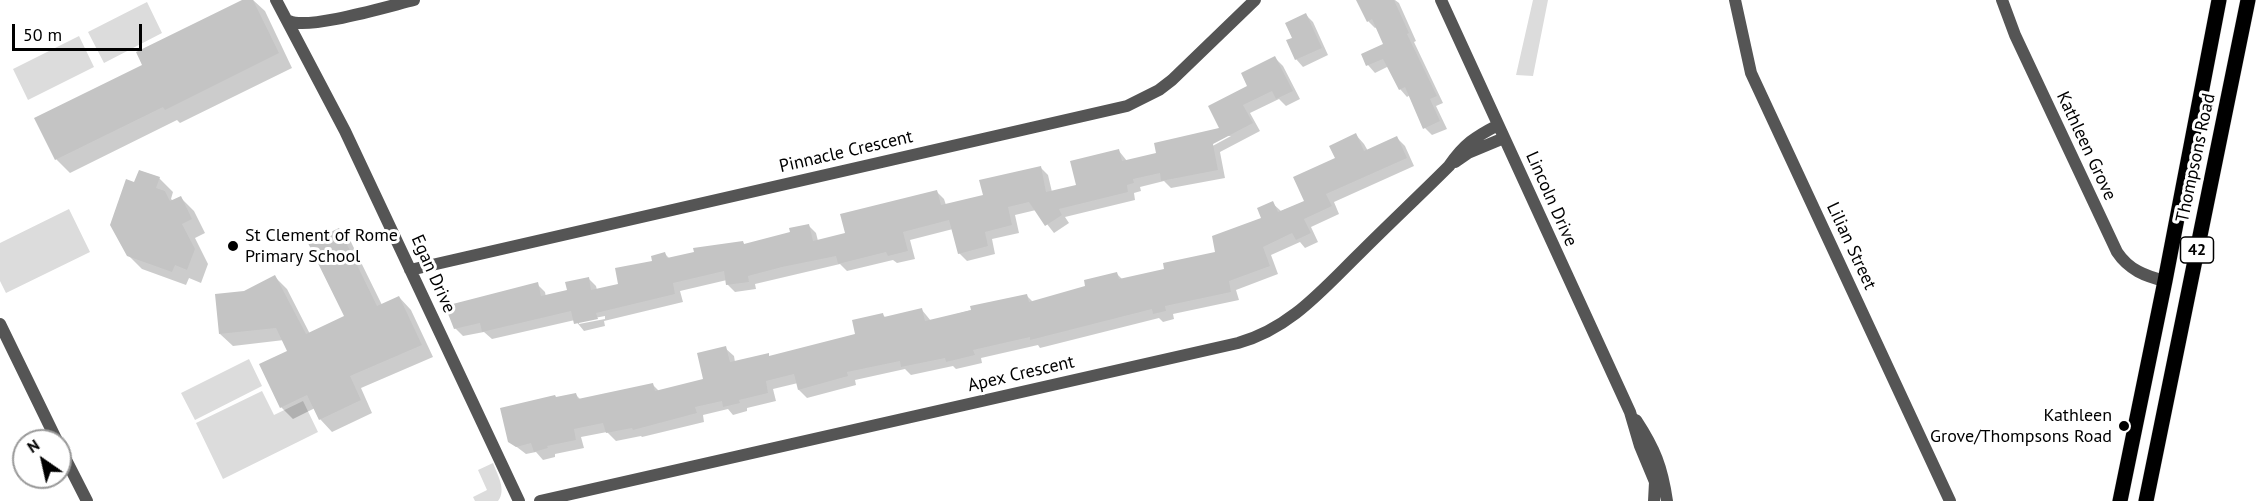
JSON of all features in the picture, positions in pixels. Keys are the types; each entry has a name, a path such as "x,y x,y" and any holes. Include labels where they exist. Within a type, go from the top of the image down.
{"main road":[{"name":"Thompsons Road","path":"2120,501 2219,0"},
{"name":"Thompsons Road","path":"2146,501 2248,0"},
{"path":"2165,281 2189,286"}],"street":[{"name":"Egan Drive","path":"276,0 345,131 404,252 410,270 519,501"},
{"path":"289,21 296,24 322,21 414,0"},
{"name":"Pinnacle Crescent","path":"410,270 1127,106 1159,90 1172,80 1255,0"},
{"name":"Lincoln Drive","path":"1441,0 1630,412 1640,446 1655,482 1654,501"},
{"name":"Lilian Street","path":"1735,0 1751,73 1950,501"},
{"name":"Kathleen Grove","path":"2002,0 2024,56 2117,252 2129,267 2165,281"},
{"name":"Apex Crescent","path":"1449,166 1460,149 1470,140 1498,125"},
{"name":"Apex Crescent","path":"540,501 1252,339 1278,327 1306,307 1449,166 1468,153 1504,138"},
{"path":"0,324 51,429"},
{"name":"Lincoln Drive","path":"1630,412 1646,435 1660,464 1664,475 1667,501"},
{"path":"72,472 87,501"}],"shaded area":[{"path":"1533,0 1548,0 1533,76 1516,75"},
{"path":"147,2 162,33 104,63 88,32"},
{"path":"79,36 94,67 28,100 13,69"},
{"path":"69,209 90,252 6,293 0,281 0,243"},
{"path":"249,359 262,386 195,420 181,393"},
{"path":"262,391 274,415 303,401 318,432 223,479 196,423"},
{"path":"493,463 500,482 501,497 498,501 475,501 473,497 487,490 478,470"}],"building":[{"path":"242,0 253,0 279,53 165,110 163,107 55,160 34,118 142,65 136,52"},
{"path":"1356,0 1394,0 1409,33 1407,34 1437,96 1430,99 1440,121 1423,129 1405,87 1399,90 1383,59 1366,66 1361,54 1383,44 1372,19 1367,22"},
{"path":"1306,13 1322,48 1295,60 1286,40 1292,38 1285,23"},
{"path":"1275,56 1293,91 1276,99 1272,91 1243,105 1253,123 1213,144 1218,170 1161,181 1160,173 1133,179 1134,183 1127,185 1128,192 1059,209 1062,215 1045,226 1029,202 1008,207 1012,225 985,232 988,246 958,254 949,220 903,232 908,251 888,256 886,252 838,264 836,256 782,267 748,276 749,282 726,285 724,271 673,283 675,294 596,313 598,319 574,324 571,311 482,332 480,323 454,329 445,306 538,282 541,296 567,290 565,282 589,277 591,290 618,284 615,268 652,261 651,256 665,252 667,258 694,252 693,248 743,241 744,244 790,232 789,228 809,224 813,241 845,233 840,214 937,190 941,205 983,195 979,180 1041,166 1046,192 1076,185 1070,161 1119,149 1122,161 1156,153 1154,143 1219,128 1208,106 1247,86 1241,73"},
{"path":"1356,133 1364,151 1397,136 1407,158 1326,194 1332,206 1304,219 1311,233 1296,240 1292,233 1263,247 1270,266 1229,281 1231,292 1165,306 1166,311 1153,314 1152,309 1030,340 1030,337 973,350 975,355 946,362 945,358 901,367 900,361 847,372 848,376 798,390 794,374 766,381 768,393 739,400 740,403 723,407 722,401 695,407 697,413 633,430 632,428 606,433 603,423 574,429 576,440 547,446 548,448 534,452 531,443 516,447 508,442 500,408 555,395 556,397 576,393 578,399 653,383 655,391 703,379 697,353 726,346 730,362 769,353 769,356 855,334 852,320 883,313 884,317 922,308 925,321 971,310 970,306 1027,294 1029,302 1085,286 1084,280 1117,272 1119,279 1164,269 1163,263 1215,252 1212,236 1261,218 1257,208 1273,201 1278,212 1304,201 1293,177 1335,158 1329,146"},
{"path":"139,170 160,177 156,188 165,191 170,201 181,196 192,219 182,224 195,249 187,270 175,265 172,272 127,256 110,225 126,179 134,182"},
{"path":"339,228 377,306 399,296 422,345 350,376 361,400 319,420 307,395 280,408 259,364 287,351 276,328 219,334 215,294 244,291 275,275 306,334 344,316 308,243"}],"place":[{"name":"St Clement of Rome Primary School","path":"233,246"},
{"name":"Kathleen Grove/Thompsons Road","path":"2124,426"}]}
